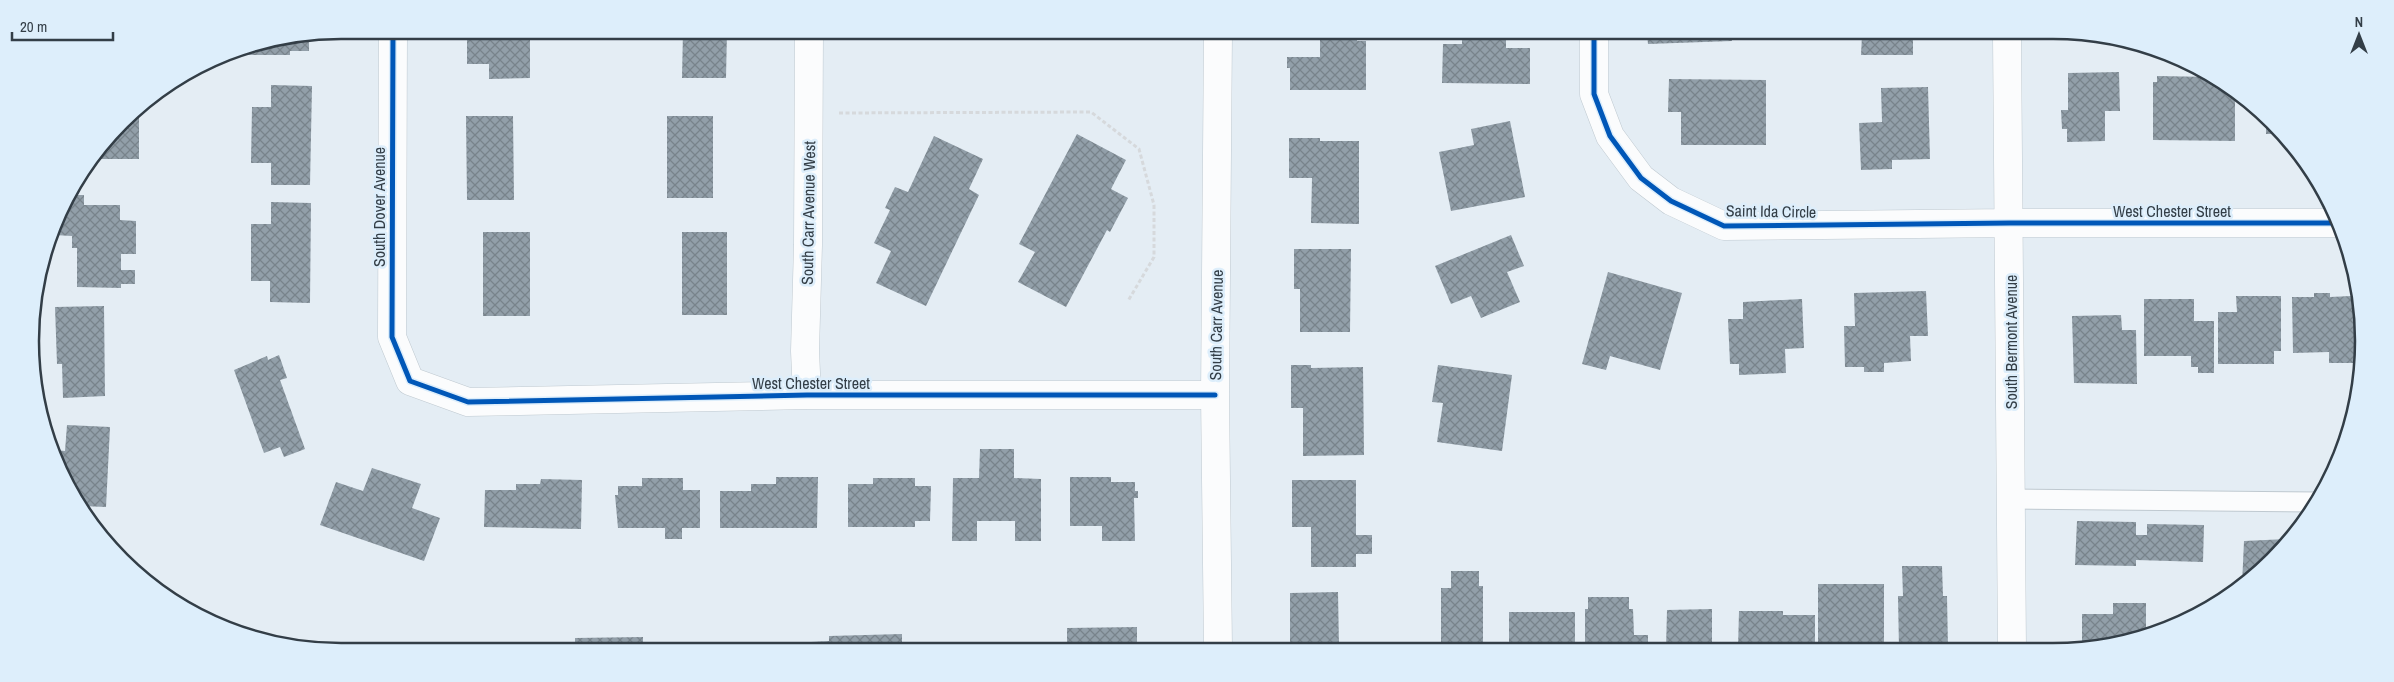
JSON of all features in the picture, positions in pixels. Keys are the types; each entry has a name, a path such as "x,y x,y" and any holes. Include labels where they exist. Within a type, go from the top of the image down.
{"street":[{"name":"South Dover Avenue","path":"393,39 392,337 410,381"},
{"name":"South Carr Avenue West","path":"807,395 805,351 808,245 809,39"},
{"name":"South Carr Avenue","path":"1218,39 1215,395 1218,643"},
{"name":"Saint Ida Circle","path":"1594,39 1594,94 1610,136 1641,178 1671,201 1724,226 2010,223"},
{"name":"South Bermont Avenue","path":"2007,39 2012,643"},
{"name":"West Chester Street","path":"2010,223 2331,223"},
{"name":"West Chester Street","path":"410,381 468,402 807,395 1215,395"}],"lane":[{"path":"2012,498 2309,502"}],"path":[{"path":"809,113 1091,112 1139,149 1154,205 1154,256 1128,301"}],"building":[{"path":"467,39 530,39 530,78 489,79 489,64 467,64"},
{"path":"683,39 727,39 726,78 682,78"},
{"path":"1462,39 1506,39 1506,48 1530,48 1530,84 1442,83 1443,44 1462,44"},
{"path":"1648,39 1732,39 1732,41 1648,44"},
{"path":"1862,39 1913,39 1913,55 1861,55"},
{"path":"309,40 309,51 290,51 290,55 244,55 263,49"},
{"path":"1320,40 1366,41 1366,90 1290,90 1290,68 1287,68 1287,57 1320,57"},
{"path":"2119,72 2120,111 2105,111 2105,141 2067,142 2067,129 2062,129 2061,110 2068,110 2068,73"},
{"path":"2157,76 2200,77 2235,100 2235,141 2153,140 2153,82 2157,82"},
{"path":"1669,79 1766,80 1766,145 1681,145 1681,112 1668,112"},
{"path":"271,85 312,86 310,185 271,185 271,163 251,163 252,107 271,107"},
{"path":"1928,87 1930,159 1892,160 1892,169 1861,170 1859,123 1882,122 1881,88"},
{"path":"466,116 513,116 514,200 467,200"},
{"path":"667,116 713,116 713,198 667,198"},
{"path":"139,117 139,159 100,159 127,127"},
{"path":"1510,121 1525,197 1451,211 1439,152 1474,145 1471,129"},
{"path":"2266,126 2273,134 2266,134"},
{"path":"1077,134 1126,160 1111,189 1128,198 1110,232 1107,230 1066,307 1018,282 1035,252 1019,244"},
{"path":"934,136 983,159 969,189 979,195 926,306 876,283 891,251 874,243 890,210 885,208 895,187 908,192"},
{"path":"1289,138 1320,138 1320,141 1359,141 1359,224 1311,223 1312,178 1289,178"},
{"path":"76,195 84,195 84,205 120,205 120,220 136,221 136,254 121,254 121,270 135,270 135,284 121,284 121,288 77,287 77,248 72,248 72,236 58,235"},
{"path":"271,202 311,203 310,303 270,302 270,281 251,281 251,224 271,224"},
{"path":"483,232 530,232 530,316 483,316"},
{"path":"682,232 727,232 727,315 682,315"},
{"path":"1511,235 1524,266 1507,272 1520,302 1481,318 1471,296 1451,304 1435,266"},
{"path":"1294,249 1351,249 1350,332 1300,332 1300,289 1294,289"},
{"path":"1608,272 1682,293 1660,370 1610,356 1606,370 1582,364"},
{"path":"1926,291 1928,336 1910,336 1911,361 1884,363 1884,372 1864,372 1864,367 1845,367 1844,326 1855,326 1854,293"},
{"path":"2314,293 2330,293 2330,297 2351,296 2355,321 2355,363 2329,363 2329,352 2293,353 2292,297 2314,297"},
{"path":"2236,296 2281,296 2281,351 2274,351 2274,364 2218,364 2218,312 2237,312"},
{"path":"1802,299 1804,348 1785,349 1786,373 1739,375 1739,364 1730,364 1728,319 1743,319 1743,302"},
{"path":"2144,299 2194,299 2194,321 2214,321 2214,373 2198,373 2198,367 2191,367 2191,356 2144,356"},
{"path":"104,306 105,396 63,398 62,364 57,364 55,307"},
{"path":"2121,315 2122,330 2136,330 2137,384 2074,383 2072,316"},
{"path":"279,355 287,378 280,380 305,449 284,457 280,447 264,453 234,370 267,356 268,360"},
{"path":"1291,365 1311,365 1311,368 1363,367 1364,455 1303,456 1303,408 1291,408"},
{"path":"1438,365 1512,375 1502,451 1437,442 1443,403 1432,402"},
{"path":"67,425 110,427 106,507 88,506 70,475 60,450 65,451"},
{"path":"980,449 1014,449 1014,478 1041,479 1041,541 1015,541 1015,521 977,521 977,541 952,541 953,478 979,478"},
{"path":"372,468 421,484 412,508 440,518 424,561 320,525 336,482 363,491"},
{"path":"776,477 818,477 817,528 720,528 720,491 751,491 751,484 776,484"},
{"path":"1070,477 1111,477 1111,482 1135,482 1135,491 1138,491 1138,498 1134,498 1135,541 1102,541 1102,526 1070,526"},
{"path":"642,478 683,478 683,490 700,490 700,528 682,528 682,539 665,539 665,528 618,528 615,495 618,495 618,486 642,486"},
{"path":"873,478 915,478 915,486 931,486 930,521 915,521 915,527 848,527 848,484 873,484"},
{"path":"541,479 582,480 581,529 484,527 485,490 516,490 516,484 540,484"},
{"path":"1292,480 1356,480 1356,535 1372,535 1372,554 1356,554 1356,567 1311,567 1311,527 1292,527"},
{"path":"2077,521 2136,522 2136,535 2147,535 2147,524 2204,525 2203,562 2136,560 2136,566 2075,565"},
{"path":"2281,539 2267,555 2242,576 2244,541"},
{"path":"1902,566 1942,566 1943,596 1947,596 1948,643 1899,643 1898,596 1903,596"},
{"path":"1451,571 1479,571 1479,586 1483,586 1483,643 1441,643 1441,588 1451,588"},
{"path":"1818,584 1884,584 1884,643 1818,643"},
{"path":"1338,592 1339,643 1290,643 1290,593"},
{"path":"1588,597 1629,597 1629,609 1633,609 1634,635 1648,635 1648,643 1585,643 1585,609 1588,609"},
{"path":"2113,603 2146,603 2147,628 2131,633 2082,642 2082,614 2113,614"},
{"path":"1712,609 1712,643 1666,643 1667,610"},
{"path":"1739,611 1783,611 1783,615 1815,615 1815,643 1738,643"},
{"path":"1509,612 1575,612 1575,643 1509,643"},
{"path":"1137,627 1137,643 1067,643 1067,628"},
{"path":"902,634 902,643 811,643 829,641 829,636"},
{"path":"643,637 643,643 575,643 575,638"}],"cycle path":[{"path":"393,39 392,337 410,381 468,402 807,395 1215,395"},
{"path":"1594,39 1594,94 1610,136 1641,178 1671,201 1724,226 2010,223 2331,223"}]}
